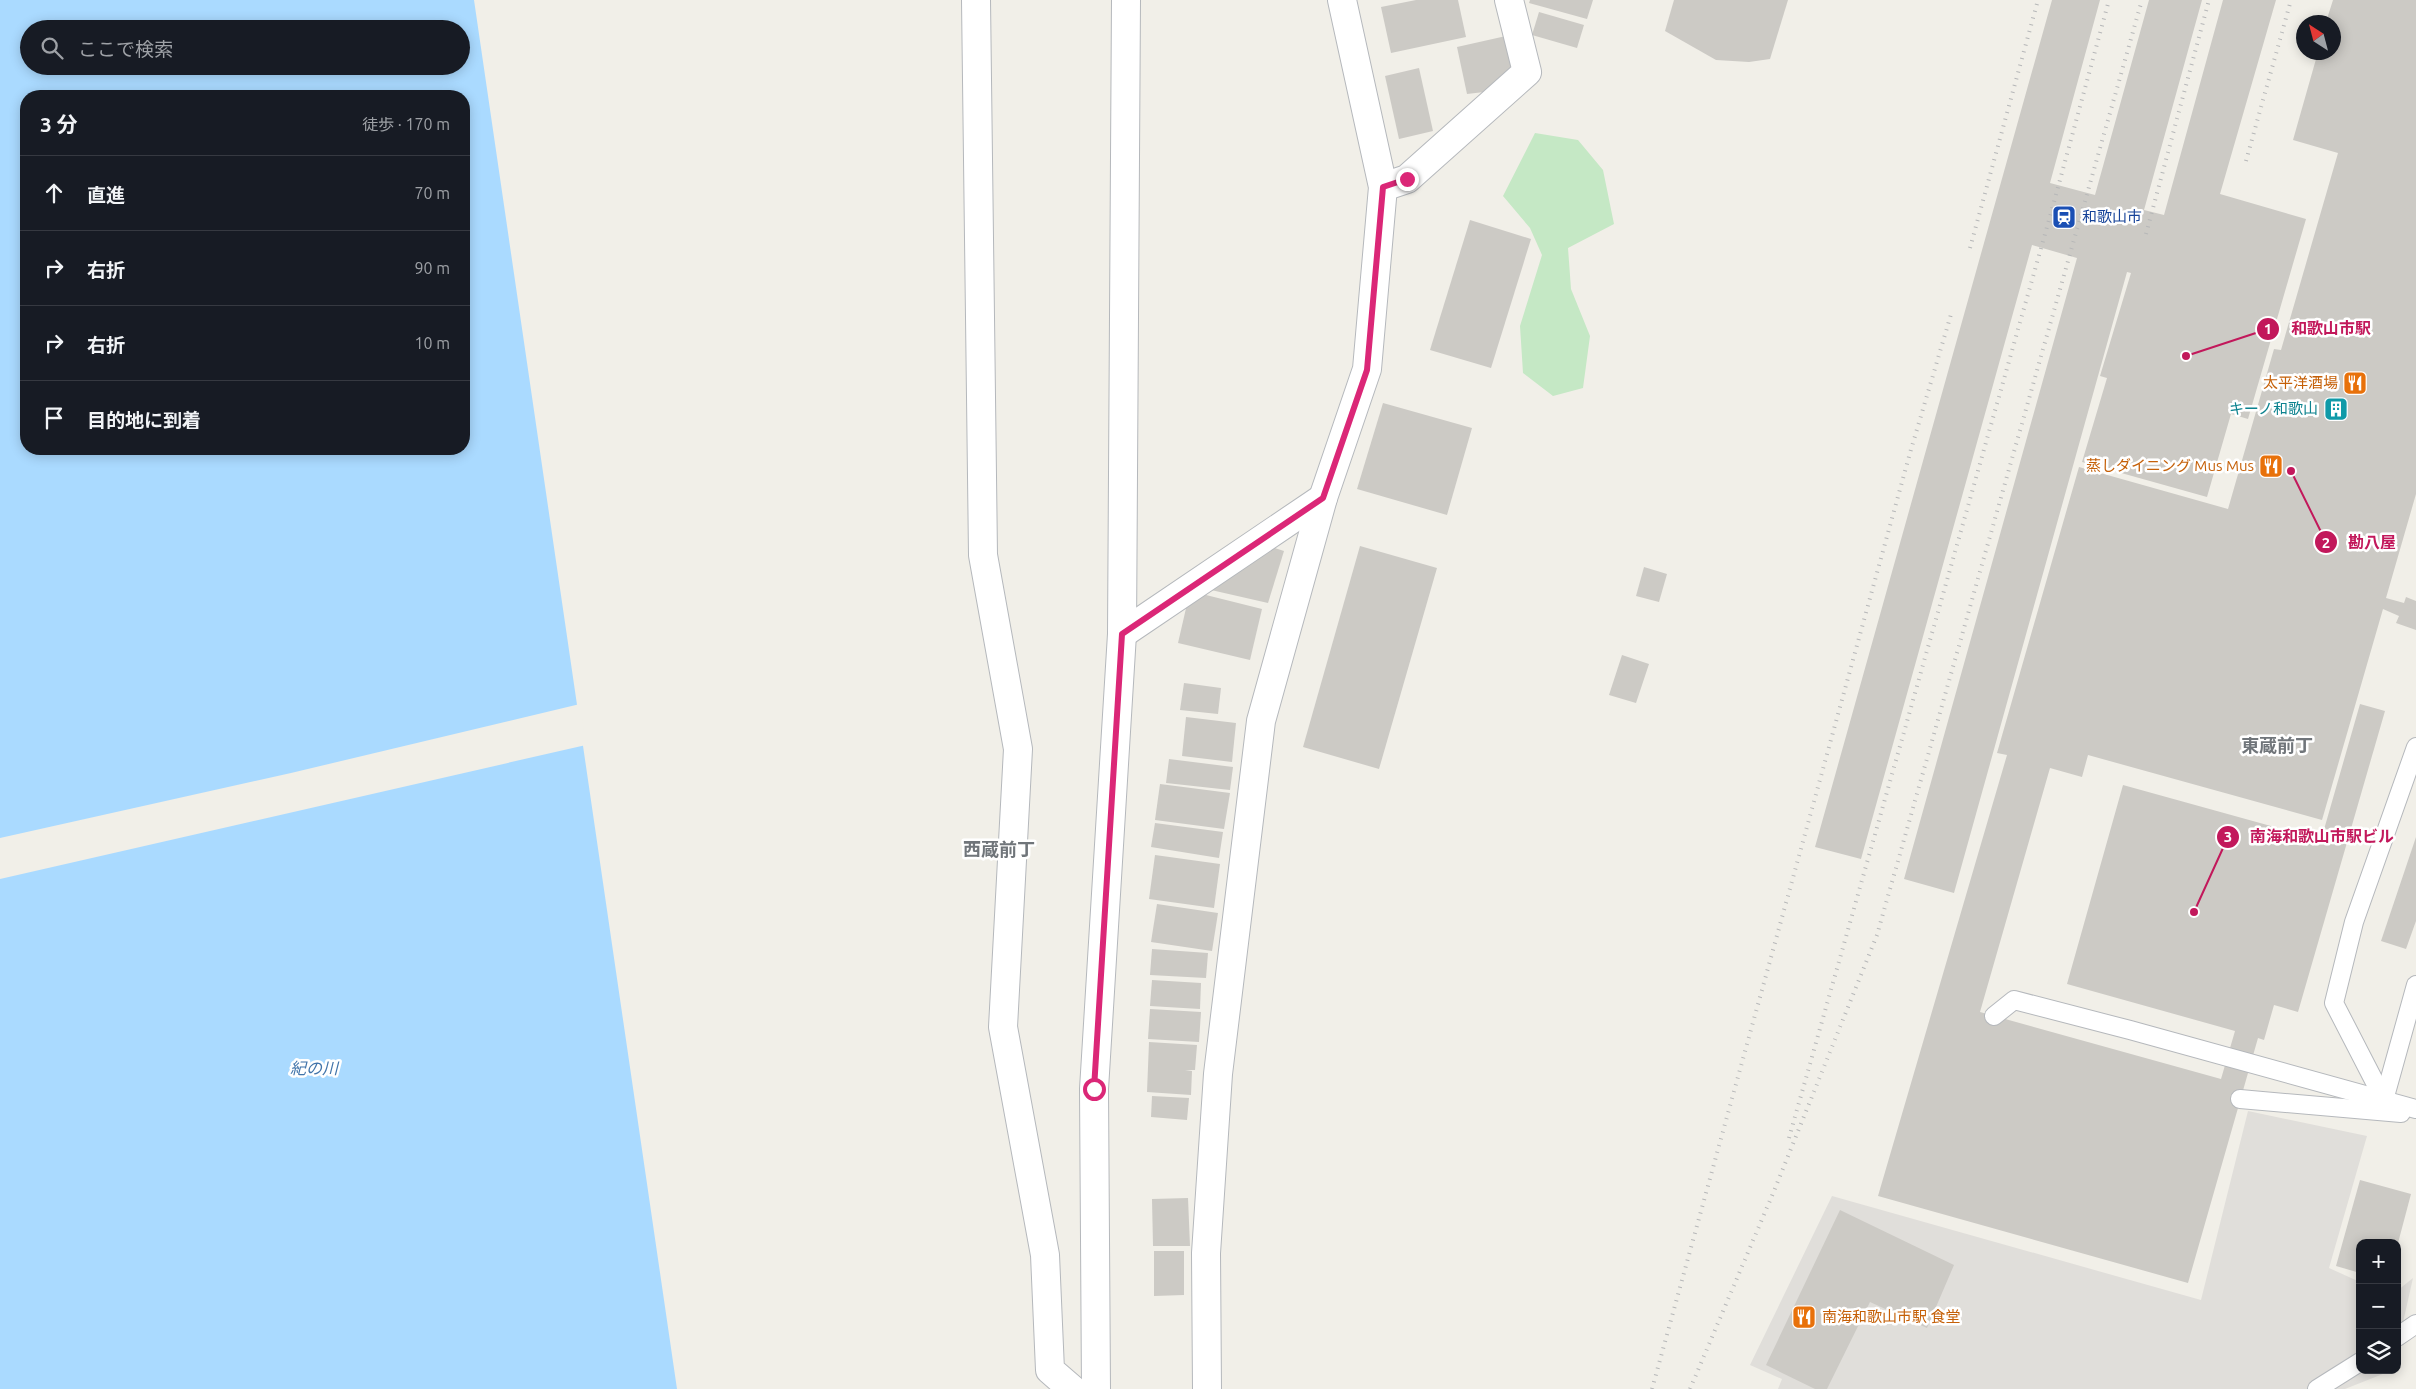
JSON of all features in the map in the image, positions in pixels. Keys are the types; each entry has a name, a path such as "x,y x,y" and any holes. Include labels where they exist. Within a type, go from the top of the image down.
{"street":[{"path":"976,0 983,555 1018,749 1003,1027 1045,1255 1050,1370 1072,1389"},
{"path":"1096,1389 1094,1089 1122,634 1126,0"},
{"path":"1207,1389 1206,1253 1218,1074 1261,721 1323,498 1367,370 1383,187 1342,0"},
{"path":"1383,187 1407,179 1527,72 1509,0"},
{"path":"1122,634 1323,498"}],"lane":[{"path":"2384,1100 2334,1003 2354,922 2416,747"},
{"path":"2384,1100 2416,984"},
{"path":"1994,1016 2014,1000 2416,1109"},
{"path":"2240,1099 2416,1115"},
{"path":"2401,1334 2416,1324"},
{"path":"2317,1389 2356,1365"}],"shaded area":[{"path":"2248,1111 2367,1136 2329,1268 2356,1280 2356,1374 2383,1374 2345,1389 1778,1389 1782,1379 1750,1365 1832,1196 2201,1300"},
{"path":"2413,1278 2401,1331 2401,1329 2401,1288"}],"green space":[{"path":"1535,133 1578,140 1603,170 1614,224 1568,248 1571,289 1590,336 1583,388 1553,396 1523,373 1520,326 1542,255 1530,228 1503,196"}],"water":[{"name":"紀の川","path":"0,0 474,0 677,1389 0,1389"}],"pier":[{"path":"580,704 586,745 0,879 0,838 291,773"}],"building":[{"path":"1416,0 1458,0 1466,37 1391,53 1381,7"},
{"path":"1530,0 1593,0 1587,19 1529,3"},
{"path":"1674,0 1788,0 1770,59 1749,62 1716,60 1665,31"},
{"path":"2052,0 2100,0 2050,183 2095,195 2149,0 2202,0 2144,210 2164,215 2223,0 2276,0 2220,194 2306,219 2248,419 2231,414 2207,497 2082,462 2107,378 2100,376 2131,273 2127,272 1954,893 1904,879 2077,258 2032,245 1861,859 1815,847"},
{"path":"2333,0 2416,0 2416,494 2386,598 2404,603 2406,597 2416,601 2416,630 2396,623 2399,616 2383,609 2322,820 2088,755 2082,777 2050,768 1980,1012 2221,1079 2235,1031 2067,984 2123,785 2321,840 2360,704 2385,711 2298,1012 2274,1005 2264,1040 2258,1038 2188,1283 1878,1196 2007,755 1997,753 2079,467 2228,509 2274,349 2281,350 2338,153 2293,140 2316,60 2341,60 2341,15 2328,15"},
{"path":"1539,12 1584,25 1577,48 1532,35"},
{"path":"1506,36 1512,68 1484,92 1467,94 1457,47"},
{"path":"1419,68 1433,131 1399,139 1385,76"},
{"path":"1470,220 1531,239 1491,368 1430,350"},
{"path":"1383,403 1472,428 1447,515 1357,489"},
{"path":"1265,545 1284,551 1268,603 1198,587"},
{"path":"1360,546 1437,568 1379,769 1303,747"},
{"path":"1644,567 1667,574 1659,602 1636,596"},
{"path":"1190,591 1262,609 1250,660 1178,643"},
{"path":"1622,655 1649,664 1636,703 1609,695"},
{"path":"1184,683 1221,688 1218,714 1180,710"},
{"path":"1186,717 1236,723 1232,762 1182,756"},
{"path":"1169,759 1233,767 1230,790 1166,783"},
{"path":"1160,784 1230,793 1224,829 1155,820"},
{"path":"1155,823 1223,832 1219,858 1151,847"},
{"path":"2416,837 2416,921 2406,949 2381,941"},
{"path":"1155,855 1220,864 1214,908 1149,899"},
{"path":"1157,904 1218,913 1212,951 1151,942"},
{"path":"1152,949 1208,953 1206,978 1150,975"},
{"path":"1152,980 1201,983 1200,1009 1150,1006"},
{"path":"1150,1009 1201,1012 1199,1042 1148,1039"},
{"path":"1149,1042 1197,1045 1195,1070 1185,1070 1192,1071 1191,1095 1147,1092"},
{"path":"1152,1096 1189,1098 1187,1120 1151,1117"},
{"path":"2360,1180 2411,1194 2399,1239 2356,1239 2356,1272 2336,1266"},
{"path":"1188,1198 1190,1246 1153,1246 1152,1199"},
{"path":"1840,1210 1954,1265 1927,1328 1870,1302 1827,1389 1815,1389 1766,1365"},
{"path":"1154,1251 1184,1251 1184,1295 1154,1296"}],"railway":[{"path":"1970,248 2038,0"},
{"path":"1789,1138 2051,213 2109,0"},
{"path":"1690,1389 1774,1191 1877,935 2142,0"},
{"path":"2146,234 2209,0"},
{"path":"2246,161 2291,0"},
{"path":"1652,1389 1910,453 1952,311"}],"place":[{"name":"和歌山市","path":"2064,217"},
{"name":"和歌山市駅","path":"2186,356"},
{"name":"太平洋酒場","path":"2355,383"},
{"name":"キーノ和歌山","path":"2336,409"},
{"name":"蒸しダイニング Mus Mus","path":"2271,466"},
{"name":"勘八屋","path":"2291,471"},
{"name":"南海和歌山市駅ビル","path":"2194,912"},
{"name":"南海和歌山市駅 食堂","path":"1804,1317"}],"district":[{"name":"東蔵前丁","path":"2277,746"},
{"name":"西蔵前丁","path":"999,850"}],"route":[{"path":"1094,1089 1122,634 1323,498 1367,370 1383,187 1407,179"}]}
